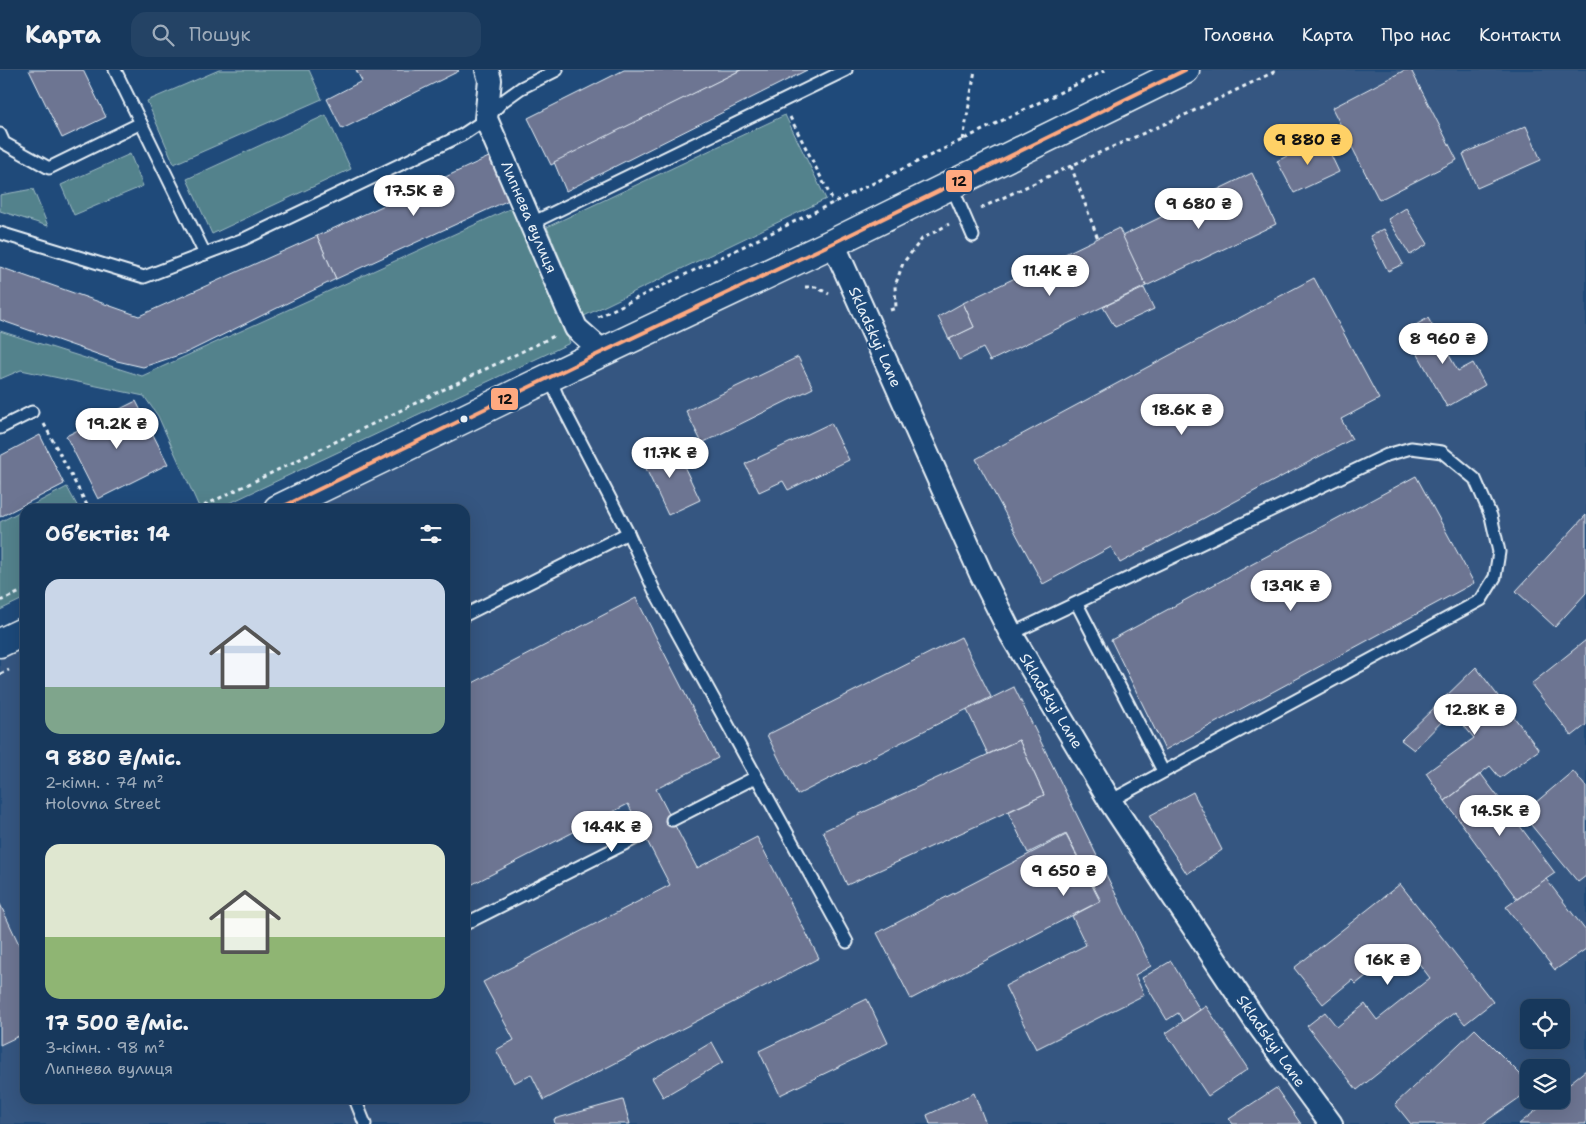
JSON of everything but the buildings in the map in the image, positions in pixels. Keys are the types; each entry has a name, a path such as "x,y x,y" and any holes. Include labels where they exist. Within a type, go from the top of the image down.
{"main road":[{"path":"288,504 951,186 1157,76 1185,70"}],"street":[{"name":"Липнева вулиця","path":"487,70 490,80 486,119 576,328 603,352"},
{"name":"Skladskyi Lane","path":"834,243 981,574 1011,634 1110,801 1257,1023 1332,1124"}],"lane":[{"path":"115,70 205,254"},
{"path":"0,233 144,278 244,239 462,135 486,119 503,101 521,88 557,70"},
{"path":"532,223 846,70"},
{"path":"0,134 4,143 49,168 141,123"},
{"path":"951,186 973,236"},
{"path":"550,378 559,400 628,532 655,592 847,942"},
{"path":"0,428 36,415"},
{"path":"1011,634 1078,604 1387,455 1411,448 1442,452 1475,478 1491,516 1499,552 1495,577 1481,600 1110,801"},
{"path":"470,612 628,532"},
{"path":"1078,604 1163,771"},
{"path":"672,820 756,777"},
{"path":"470,921 644,834"},
{"path":"357,1104 366,1124"}],"path":[{"path":"963,140 975,70"},
{"path":"207,504 558,334 576,328 1106,70"},
{"path":"867,320 896,308 895,286 903,263 922,239 964,216 1187,114 1278,70"},
{"path":"782,102 834,203"},
{"path":"1071,166 1098,239"},
{"path":"799,287 816,287 832,295"},
{"path":"36,415 86,504"},
{"path":"0,601 20,592"}],"shaded area":[{"path":"1201,70 1586,70 1586,1124 0,1124 0,653 20,643 20,1104 470,1104 470,504 308,504"}],"green space":[{"path":"219,70 309,70 322,99 174,164 147,101"},
{"path":"326,115 351,169 212,234 187,179"},
{"path":"785,115 826,199 584,316 547,227"},
{"path":"130,154 143,186 74,215 61,185"},
{"path":"33,189 48,226 0,211 0,195"},
{"path":"516,206 570,343 228,504 198,504 158,416 144,396 21,370 0,379 0,331 142,376"},
{"path":"67,487 76,504 34,504"},
{"path":"20,512 20,600 0,610 0,522"}],"transit line":[{"name":"12","path":"288,504 833,243 1185,70"}]}
